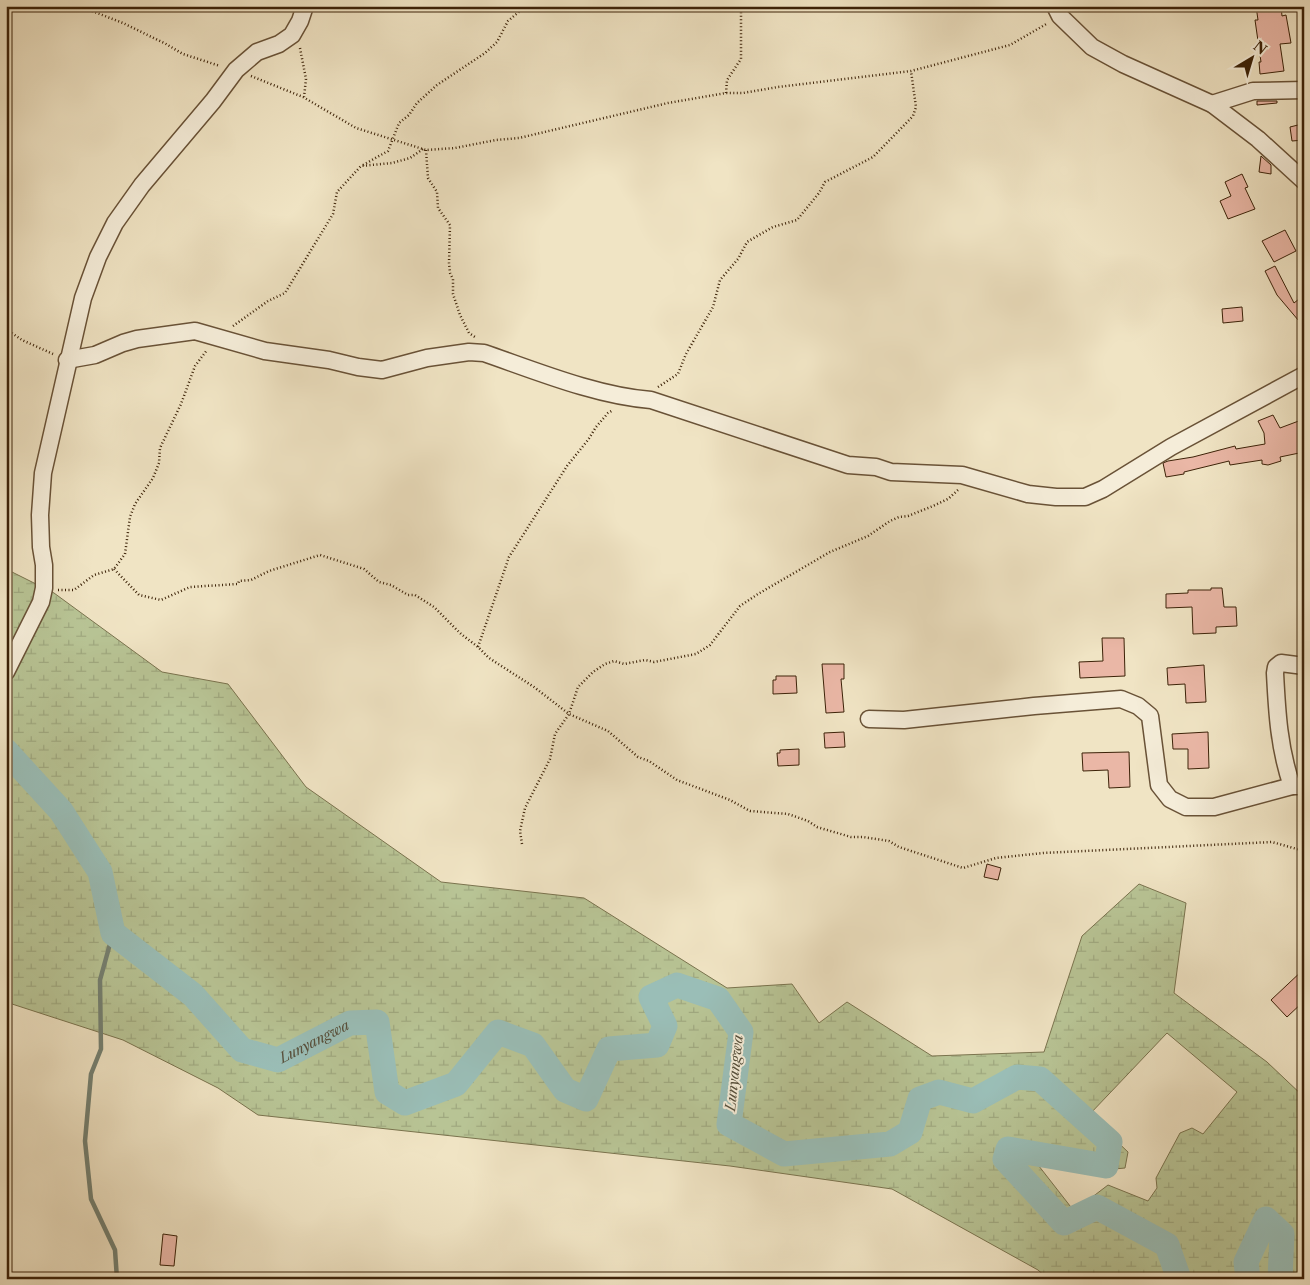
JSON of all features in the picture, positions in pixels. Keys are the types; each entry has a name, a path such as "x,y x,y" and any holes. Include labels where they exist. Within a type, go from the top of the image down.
{"street":[{"path":"6,672 41,602 44,588 40,515 43,474 67,360 83,298 98,257 115,223 142,186 213,101 236,70 257,52 279,44 292,35 305,6"},
{"path":"1057,11 1092,47 1123,64 1212,104 1258,140 1304,181"},
{"path":"1212,104 1253,91 1304,90"},
{"path":"67,360 95,355 123,343 149,337 195,332 265,351 382,370 427,358 469,352 484,353 595,390 634,399 652,400 848,465 876,467 891,472 962,475 1028,494 1056,497 1086,497 1103,489 1172,447 1304,375"},
{"path":"868,719 904,720 1121,699 1138,706 1150,716 1159,785 1170,799 1186,807 1214,807 1298,786 1285,766 1277,721 1275,673 1276,667 1282,664 1304,666"}],"path":[{"path":"79,6 123,23 183,54 236,70 304,97 356,128 425,149"},
{"path":"44,588 66,591 74,590 94,575 114,569 125,554 130,517 135,504 156,470 159,463 160,448 181,404 195,366 217,337 268,301 285,293 333,214 337,192 361,166 388,151 399,123 409,115 416,104 437,85 486,53 497,42 508,21 526,6"},
{"path":"726,93 727,80 741,59 741,6"},
{"path":"361,166 392,163 410,158 419,150 455,148 496,140 519,138 668,103 726,93 743,93 778,86 911,71 1010,45 1057,11"},
{"path":"292,35 300,44 300,54 306,79 304,97"},
{"path":"478,647 509,557 567,466 608,413 678,374 686,354 713,307 720,280 738,259 747,242 773,226 797,220 819,193 825,182 873,157 913,116 916,107 911,71"},
{"path":"425,149 428,178 437,192 438,208 450,224 449,268 453,279 453,294 469,333 482,343 484,353"},
{"path":"6,329 22,340 67,360"},
{"path":"522,844 520,831 525,808 550,759 555,734 569,714 578,687 593,672 605,664 614,661 624,664 645,660 654,662 696,654 710,645 740,606 758,594 830,552 868,536 890,521 948,499 961,487 976,478"},
{"path":"114,569 139,595 160,600 190,587 238,584 239,580 251,580 269,571 320,555 364,569 379,582 391,585 408,595 415,595 434,607 489,658 534,687 569,714 608,731 638,757 649,761 677,780 740,804 750,811 788,814 808,821 817,827 851,837 889,841 899,847 963,868 996,858 1071,852 1272,842 1304,851"}],"green space":[{"path":"6,569 54,593 162,672 228,684 306,787 441,882 584,898 727,988 792,984 819,1023 847,1002 932,1056 1044,1052 1082,936 1139,884 1186,903 1174,993 1267,1062 1304,1097 1304,1279 1048,1279 1038,1270 892,1189 730,1166 258,1115 218,1088 123,1040 12,1004 6,967","holes":["1167,1033 1237,1092 1203,1134 1192,1128 1180,1133 1156,1178 1157,1188 1148,1201 1108,1185 1074,1211 1035,1161 1093,1171 1125,1168 1128,1152 1089,1115"]}],"building":[{"path":"1256,6 1281,6 1282,16 1286,15 1291,43 1280,44 1284,71 1260,74 1259,62 1261,62 1255,20 1258,20"},
{"path":"1257,101 1277,101 1277,103 1257,105"},
{"path":"1302,124 1304,140 1292,141 1290,127"},
{"path":"1261,156 1271,165 1271,174 1259,172"},
{"path":"1242,174 1248,187 1245,188 1255,209 1228,219 1220,201 1231,196 1225,182"},
{"path":"1285,230 1296,251 1274,262 1262,241"},
{"path":"1275,266 1294,303 1304,295 1304,327 1277,295 1265,271"},
{"path":"1242,307 1243,321 1223,323 1222,309"},
{"path":"1273,415 1280,428 1304,419 1304,452 1280,457 1281,461 1268,465 1262,464 1262,460 1230,465 1229,461 1184,472 1184,474 1166,477 1163,463 1168,461 1193,457 1235,446 1236,449 1265,444 1264,433 1258,421"},
{"path":"1211,588 1222,588 1224,607 1236,607 1237,626 1216,627 1216,633 1193,634 1192,607 1166,608 1166,594 1188,593 1188,590 1211,590"},
{"path":"1102,638 1124,638 1125,676 1080,678 1079,662 1103,661"},
{"path":"822,664 844,664 844,679 841,679 844,712 826,713"},
{"path":"1204,665 1206,702 1186,703 1185,684 1168,685 1167,668"},
{"path":"776,676 796,676 797,693 773,694 773,680 776,680"},
{"path":"844,732 845,747 825,748 824,733"},
{"path":"1208,732 1209,768 1188,769 1188,749 1173,749 1172,734"},
{"path":"799,749 799,765 778,766 777,753 780,753 780,750"},
{"path":"1129,752 1130,787 1109,788 1108,770 1083,771 1082,753"},
{"path":"987,864 1001,868 998,880 984,877"},
{"path":"1304,969 1304,1001 1287,1017 1271,1000"},
{"path":"163,1234 177,1236 174,1266 160,1265"}],"waterway":[{"name":"Lunyangwa","path":"6,751 61,811 100,872 113,933 193,995 242,1050 278,1060 350,1023 377,1022 387,1092 405,1103 456,1084 498,1032 533,1045 565,1090 586,1099 609,1049 657,1045 665,1026 651,997 677,985 718,999 741,1032 729,1124 784,1154 890,1144 910,1132 920,1099 939,1092 973,1101 1017,1077 1040,1079 1110,1142 1106,1166 1008,1149 1005,1159 1064,1223 1097,1207 1167,1245 1179,1279"},
{"path":"113,933 100,980 101,1049 91,1074 85,1141 91,1199 115,1250 117,1279"},
{"name":"Lunyangwa","path":"1248,1279 1246,1262 1266,1219 1282,1234 1280,1279"}]}
